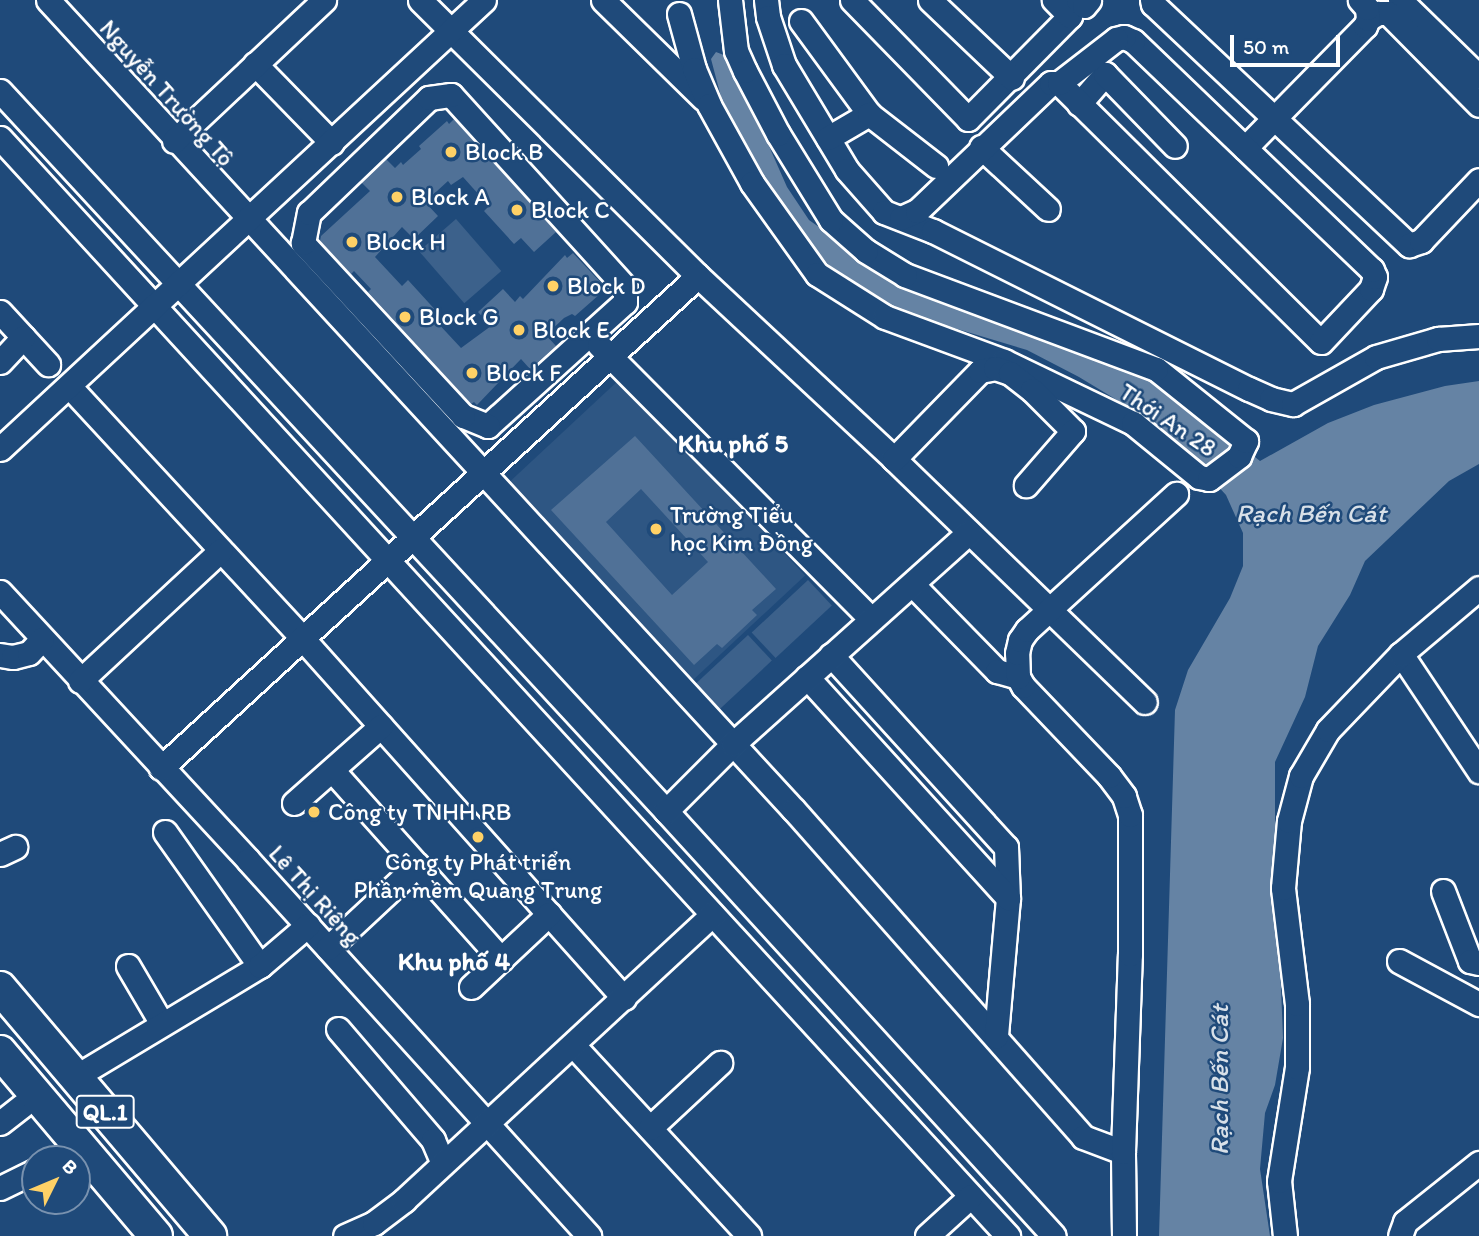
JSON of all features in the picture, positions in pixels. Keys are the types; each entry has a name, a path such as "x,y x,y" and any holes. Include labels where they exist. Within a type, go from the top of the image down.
{"highway":[{"name":"QL.1","path":"0,988 210,1236"},
{"name":"QL.1","path":"0,1014 188,1236"},
{"name":"QL.1","path":"0,1052 156,1236"},
{"name":"QL.1","path":"0,1078 12,1114 49,1145"},
{"name":"QL.1","path":"91,1188 132,1236"}],"street":[{"name":"Nguyễn Trường Tộ","path":"48,0 174,141 733,744 996,1036 1083,1137 1123,1152"},
{"path":"174,141 324,0"},
{"path":"420,0 698,276 894,459 1144,702"},
{"path":"0,449 181,284 484,0"},
{"path":"603,0 709,105"},
{"name":"Thới An 28","path":"679,14 694,69 709,105 752,183 817,274 885,317 1004,361 1133,423 1199,477 1209,479 1247,446 1246,441 1156,369 905,275 866,251 831,220 778,134 736,51 730,0"},
{"path":"766,0 768,17 784,65 847,170 884,212 933,230 1271,399 1293,404 1376,357 1438,339 1479,336"},
{"path":"930,0 1012,78"},
{"path":"865,4 968,119 1012,78 1070,16 1054,0"},
{"path":"1078,0 1084,6 1089,0"},
{"path":"1152,0 1153,4 1409,245 1421,242 1479,180"},
{"path":"1400,0 1479,76"},
{"path":"1245,148 1275,118 1364,10 1388,13 1479,105"},
{"path":"801,21 869,114 936,166"},
{"path":"901,218 917,211 1051,83 1059,83 1116,39 1124,37 1133,41 1372,270 1375,277 1371,289 1321,342 1059,83"},
{"path":"255,64 332,143"},
{"path":"1079,104 1105,74 1175,146"},
{"path":"0,90 414,537 1054,1236"},
{"path":"451,95 625,287 625,302 590,335 488,426 463,416 303,243 309,213 429,98 451,95"},
{"path":"828,138 869,114"},
{"path":"0,138 154,309 1008,1236"},
{"path":"981,147 1048,209"},
{"path":"161,768 698,276"},
{"path":"0,312 48,364"},
{"path":"590,335 871,620"},
{"path":"0,362 23,337"},
{"path":"894,459 980,371 995,368 1010,373 1032,390 1073,431 1026,485"},
{"path":"69,386 302,638 624,998"},
{"path":"1018,677 1020,640 1049,609 1177,494"},
{"path":"666,811 733,744 969,532"},
{"path":"80,681 221,550"},
{"path":"912,584 997,671 1018,677 1124,796 1130,815 1130,954 1123,1152 1124,1236"},
{"path":"1285,1236 1279,1181 1297,1054 1297,1004 1283,888 1289,821 1301,776 1328,730 1401,654 1479,588"},
{"name":"Lê Thị Riêng","path":"0,592 308,925 589,1236"},
{"path":"0,655 13,657 29,653 42,639"},
{"path":"1401,654 1479,771"},
{"path":"831,655 1006,847 1008,898 996,1036"},
{"path":"807,677 1008,898"},
{"path":"294,803 381,726"},
{"path":"332,770 501,959"},
{"path":"165,832 260,965"},
{"path":"328,948 417,865"},
{"path":"1443,891 1470,961 1479,963"},
{"path":"471,987 549,914"},
{"path":"345,1236 374,1223 404,1200 712,915"},
{"path":"75,1077 260,965 308,925"},
{"path":"1399,961 1479,1004"},
{"path":"128,966 162,1024"},
{"path":"338,1029 433,1140 443,1163"},
{"path":"573,1045 750,1236"},
{"path":"650,1128 720,1063"},
{"path":"1400,1236 1405,1222 1479,1163"},
{"path":"0,1188 21,1178"},
{"path":"928,1236 971,1196"}],"shaded area":[{"path":"456,219 501,271 464,303 419,251"},
{"name":"Trường Tiểu học Kim Đồng","path":"621,378 805,575 693,680 508,483"},
{"path":"808,580 832,606 776,658 752,633"},
{"path":"748,635 772,661 716,713 692,688"}],"water":[{"name":"Rạch Bến Cát","path":"716,52 729,57 746,80 757,119 787,187 809,220 843,244 1003,323 1166,386 1260,461 1328,423 1374,405 1445,386 1479,381 1479,464 1449,481 1365,561 1350,595 1318,646 1305,697 1275,762 1283,1038 1275,1085 1265,1113 1260,1169 1270,1236 1159,1236 1175,710 1188,670 1230,598 1243,566 1243,533 1226,495 1192,458 1145,417 1079,377 1027,350 924,319 851,292 761,183 725,112 711,59"}],"building":[{"path":"454,119 556,232 534,252 521,238 514,244 484,211 489,206 463,177 451,185 448,181 425,202 438,216 414,239 402,227 375,257 402,286 408,280 439,314 434,319 461,348 491,326 478,312 503,289 515,302 520,296 523,299 565,255 567,258 573,253 603,285 597,290 600,294 575,316 572,314 564,318 546,335 556,346 530,369 521,359 477,405 474,402 471,404 368,292 371,289 354,271 351,274 320,241 321,236 370,191 361,182 386,159 395,168 401,162 403,165 421,149 419,146 447,121 449,124"},
{"path":"635,436 776,589 752,610 757,615 722,648 717,644 694,665 551,510","holes":["641,489 708,562 672,595 606,522"]}],"place":[{"name":"Block B","path":"451,152"},
{"name":"Block A","path":"397,197"},
{"name":"Block C","path":"517,210"},
{"name":"Block H","path":"352,242"},
{"name":"Block D","path":"553,286"},
{"name":"Block G","path":"405,317"},
{"name":"Block E","path":"519,330"},
{"name":"Block F","path":"472,373"},
{"name":"Trường Tiểu học Kim Đồng","path":"656,529"},
{"name":"Công ty TNHH RB","path":"314,812"},
{"name":"Công ty Phát triển Phần mềm Quang Trung","path":"478,837"}],"district":[{"name":"Khu phố 5","path":"733,444"},
{"name":"Khu phố 4","path":"454,962"}]}
